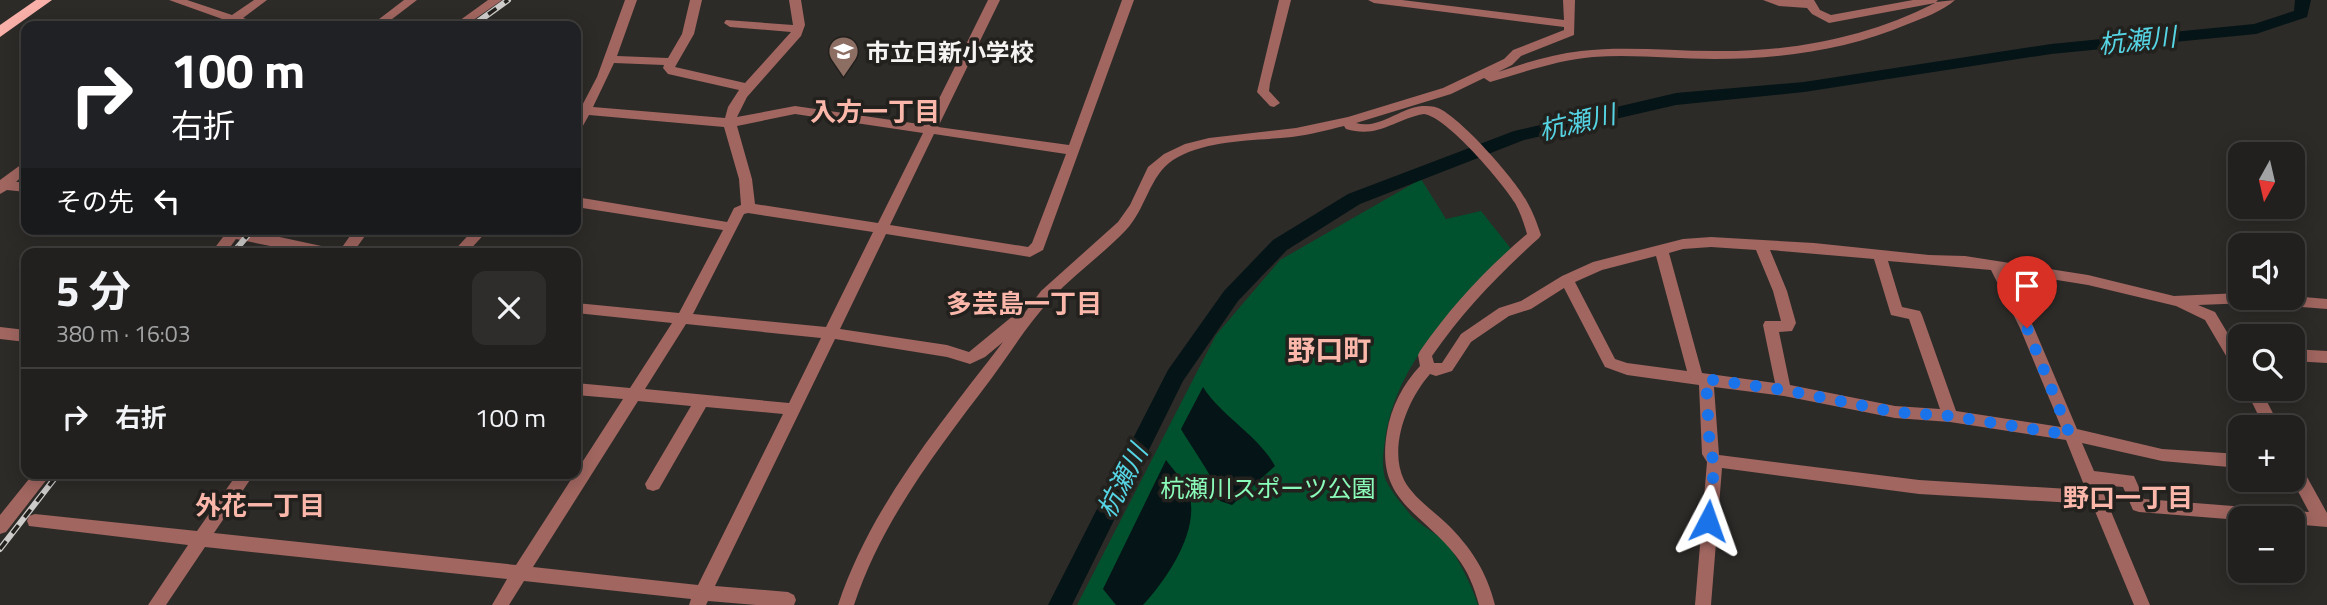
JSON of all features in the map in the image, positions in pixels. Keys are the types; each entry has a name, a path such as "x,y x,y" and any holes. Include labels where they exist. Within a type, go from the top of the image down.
{"main road":[{"path":"0,32 45,0"}],"street":[{"path":"175,0 224,21"},
{"path":"232,21 261,0"},
{"path":"383,21 411,0"},
{"path":"465,21 496,0"},
{"path":"581,119 589,107 631,0"},
{"path":"696,0 688,34 669,68 672,71 748,88"},
{"path":"748,208 750,187 729,123 732,110 748,88 789,45 797,29 795,0"},
{"path":"700,599 994,0"},
{"path":"581,478 696,298 739,211 748,208 1030,252 1038,246 1128,0"},
{"path":"1274,103 1263,92 1285,0"},
{"path":"1374,0 1570,24"},
{"path":"1456,87 1508,62 1517,52 1570,32 1569,0"},
{"path":"1769,0 1779,4 1809,2 1816,12 1829,19 1932,0"},
{"path":"581,309 830,333 947,351 970,358 980,354 1123,225 1136,207 1153,170 1167,158 1189,147 1209,142 1296,132 1349,121 1456,87 1579,55 1618,52 1718,55 1814,47 1885,31 1922,16 1949,0"},
{"path":"730,23 797,29"},
{"path":"609,59 671,62"},
{"path":"581,103 589,107 729,123 796,110 1071,150"},
{"path":"1349,121 1350,126 1363,130 1423,110 1435,111 1509,183 1532,220 1534,235 1499,266 1451,317 1425,355 1428,367"},
{"path":"1,187 21,169"},
{"path":"1,187 21,187"},
{"path":"581,203 731,227"},
{"path":"249,235 308,248"},
{"path":"464,248 476,235"},
{"path":"1428,367 1436,370 1447,367 1466,338 1479,327 1598,266 1661,249 1711,242 1996,266 2088,280 2174,302 2210,316 2228,340"},
{"path":"1761,245 1780,291 1789,323 1787,327 1770,325 1784,390"},
{"path":"1661,249 1701,378 1710,454 1715,461 1703,605"},
{"path":"1880,255 1896,311 1914,315 1950,416"},
{"path":"1996,266 2027,328 2142,605"},
{"path":"1567,280 1610,363 1626,369 1784,390 1895,412 1950,416 2070,435 2162,455 2228,460"},
{"path":"846,605 858,569 887,513 947,426 1046,295"},
{"path":"2174,302 2250,298 2327,304"},
{"path":"0,333 21,335"},
{"path":"2305,356 2327,358"},
{"path":"1428,367 1414,381 1399,409 1392,442 1391,468 1405,496 1455,542 1471,565 1487,605"},
{"path":"581,389 792,409"},
{"path":"653,484 701,402"},
{"path":"1715,461 1919,487 2097,497"},
{"path":"2089,477 2128,481 2139,505 2325,520"},
{"path":"2,521 39,479"},
{"path":"156,605 243,479"},
{"path":"500,605 580,479"},
{"path":"2305,486 2325,520"},
{"path":"35,522 202,537 521,573 700,599 788,600"}],"green space":[{"name":"杭瀬川スポーツ公園","path":"1421,179 1446,219 1481,211 1512,250 1470,291 1432,336 1416,360 1391,412 1384,450 1384,474 1389,486 1414,518 1448,546 1464,571 1478,605 1077,605 1216,335 1280,260"}],"shaded area":[{"path":"1203,387 1220,408 1259,445 1275,466 1232,505 1220,501 1209,474 1181,429"},
{"path":"1166,460 1183,482 1190,497 1191,511 1185,541 1170,570 1143,605 1116,605 1103,589"}],"waterway":[{"name":"杭瀬川","path":"1060,605 1175,376 1231,296 1280,245 1354,199 1520,135 1676,99 1804,87 2051,49 2256,29 2301,14 2303,0"}],"railway":[{"path":"479,21 508,0"},
{"path":"237,248 248,235"},
{"path":"0,549 54,479"}],"place":[{"name":"市立日新小学校","path":"843,79"}],"district":[{"name":"入方一丁目","path":"875,111"},
{"name":"多芸島一丁目","path":"1024,303"},
{"name":"野口町","path":"1329,349"},
{"name":"野口一丁目","path":"2128,497"},
{"name":"外花一丁目","path":"260,505"}],"route":[{"path":"1708,521 1715,461 1710,454 1706,379 1784,390 1895,412 1950,416 2070,435 2027,328"}]}
